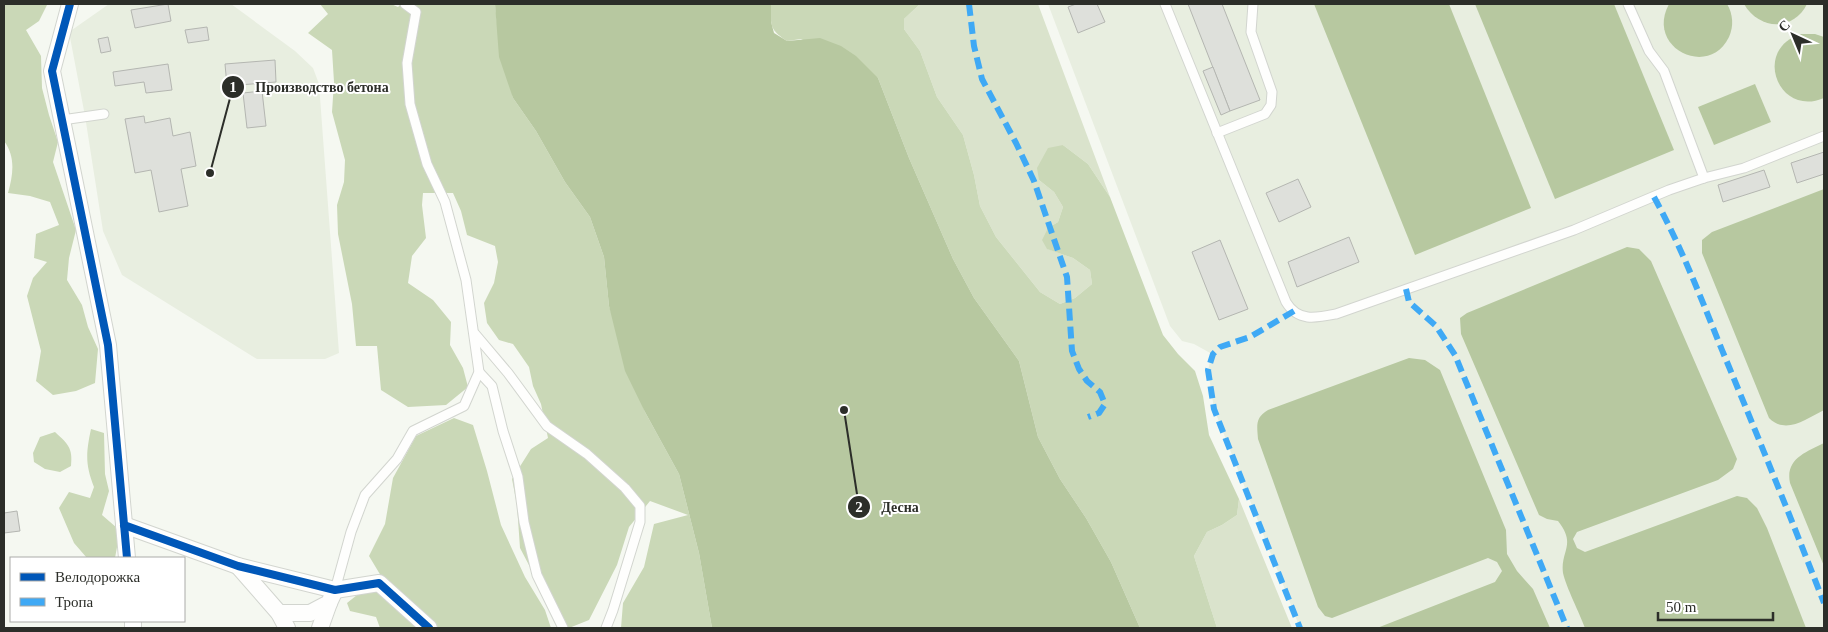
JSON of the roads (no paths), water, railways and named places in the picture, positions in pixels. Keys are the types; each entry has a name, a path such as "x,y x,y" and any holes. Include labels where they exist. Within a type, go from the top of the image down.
{"street":[{"path":"70,4 52,71 108,345 127,557"},
{"path":"124,525 238,566 332,596"},
{"path":"238,566 279,613 287,628"},
{"path":"279,613 310,613 332,596 379,583 428,628"},
{"path":"320,628 332,596"}],"lane":[{"path":"332,596 351,532 365,495 397,459 413,431 464,406 479,372 466,280 445,202 427,164 410,104 406,63 416,12 405,4"},
{"path":"1165,4 1286,302 1298,316 1310,318 1336,314 1565,234 1669,190 1704,178 1744,168 1824,136"},
{"path":"1217,133 1265,114 1271,105 1272,92 1251,32 1253,4"},
{"path":"1628,4 1648,51 1664,71 1704,178"},
{"path":"62,120 104,114"},
{"path":"474,334 508,373 548,426 587,454 625,488 640,506 640,522 606,628"},
{"path":"479,372 492,386 503,431 518,476 524,522 537,575 562,628"},
{"path":"612,628 613,610"}],"place":[{"name":"Производство бетона","path":"210,173"},
{"name":"Десна","path":"844,410"}]}
